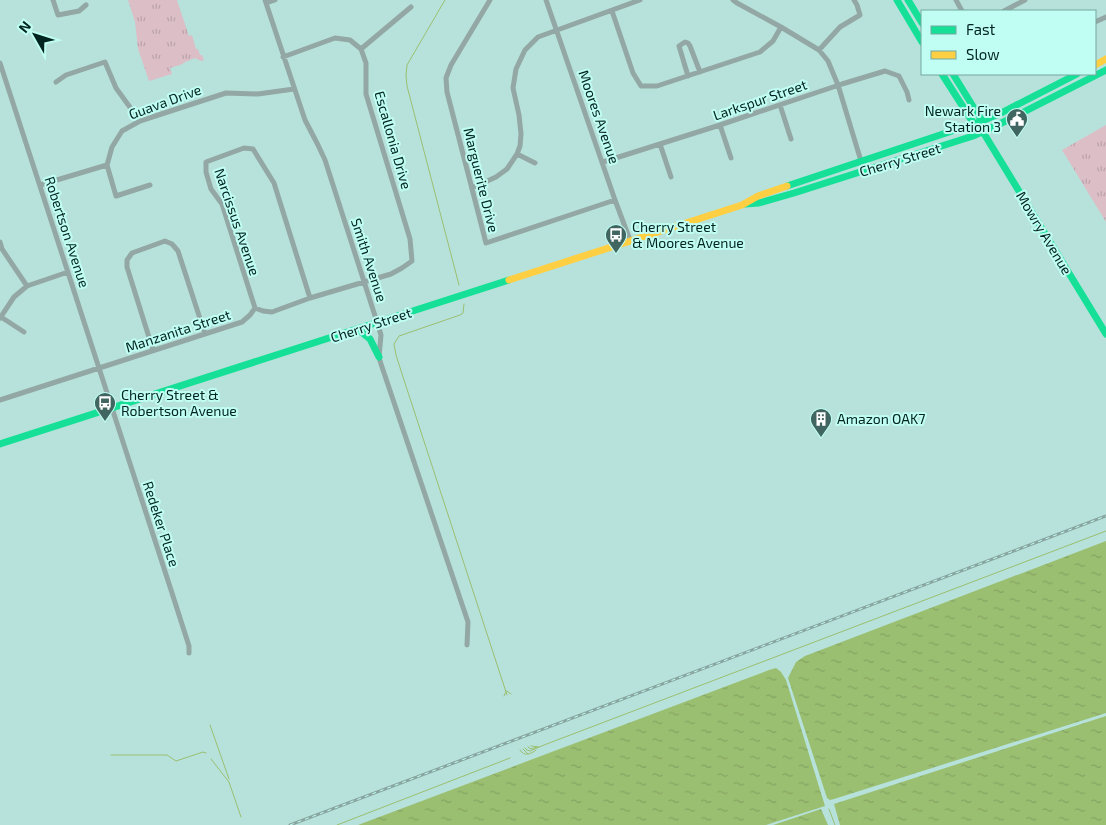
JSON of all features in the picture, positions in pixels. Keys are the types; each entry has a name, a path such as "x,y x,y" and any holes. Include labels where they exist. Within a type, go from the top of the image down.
{"main road":[{"path":"897,0 921,40"},
{"path":"908,0 921,21"},
{"name":"Cherry Street","path":"0,444 630,240 742,205 773,199 941,147 983,132 1106,70"},
{"name":"Mowry Avenue","path":"943,75 974,124 983,132 1106,334"},
{"name":"Mowry Avenue","path":"954,75 982,121 983,132"},
{"name":"Cherry Street","path":"742,205 758,196 982,121 1076,75"},
{"path":"358,329 370,339 379,357"}],"street":[{"path":"53,0 58,16 78,11 86,5"},
{"path":"266,1 275,0"},
{"name":"Marguerite Drive","path":"490,0 451,65 446,78 447,92 486,243 615,200"},
{"name":"Moores Avenue","path":"546,0 630,240"},
{"path":"472,188 496,177 507,169 517,154 521,134 513,88 516,69 525,50 538,37 640,0"},
{"path":"733,0 819,50 828,61 838,85 864,171"},
{"path":"819,50 840,27 860,15 854,0"},
{"path":"1014,3 1026,0"},
{"name":"Smith Avenue","path":"266,1 304,120 325,160 377,322 381,335 379,357 468,622 466,645"},
{"path":"284,57 335,38 350,40 361,49 411,7"},
{"path":"612,11 633,72 641,86 657,86 760,52 773,41 781,27"},
{"path":"688,76 679,46 684,42 690,46 700,72"},
{"name":"Escallonia Drive","path":"361,49 366,62 366,94 410,240 412,261 391,274 364,282"},
{"path":"56,82 66,75 105,62 116,88 140,121"},
{"name":"Robertson Avenue","path":"0,63 112,408"},
{"name":"Larkspur Street","path":"603,162 885,71 899,76 909,100"},
{"name":"Guava Drive","path":"107,165 112,147 122,131 140,121 226,93 258,94 294,89"},
{"path":"780,105 792,139"},
{"path":"720,125 731,158"},
{"path":"660,144 671,177"},
{"name":"Narcissus Avenue","path":"255,308 222,204 211,189 206,172 206,162 244,148 254,149 274,183 310,298"},
{"path":"517,154 535,163"},
{"path":"40,185 107,165 116,196 150,185"},
{"path":"153,350 126,260 132,253 165,241 172,244 178,251 205,334"},
{"path":"0,242 2,249 26,286"},
{"path":"24,332 0,318 14,297 26,286 68,272"},
{"path":"255,308 272,312 310,298 364,282"},
{"name":"Manzanita Street","path":"0,400 242,322 255,308"},
{"name":"Redeker Place","path":"112,408 189,646 189,653"}],"green space":[{"path":"128,0 177,0 189,36 192,35 196,49 198,49 204,60 201,61 195,58 170,68 172,74 149,81 138,49 135,22"},
{"path":"1106,125 1106,222 1062,150"}],"water":[{"path":"1106,541 1106,713 834,799 830,800 827,798 788,678 796,662 805,656"},
{"path":"776,668 786,680 825,806 766,825 358,825 769,670"},
{"path":"1106,716 1106,825 840,825 834,804"},
{"path":"821,809 828,825 773,825"}],"waterway":[{"path":"445,0 407,65 406,75 407,86 459,285"},
{"path":"464,304 463,313 460,315 399,336 394,344 403,377 507,695"},
{"path":"525,748 530,751 1106,531"},
{"path":"504,696 506,691"},
{"path":"507,691 511,694"},
{"path":"210,725 229,779"},
{"path":"531,746 539,747"},
{"path":"528,747 531,749 537,747"},
{"path":"523,749 528,754"},
{"path":"520,750 526,754 536,750"},
{"path":"111,755 167,755 176,761 203,752 206,753"},
{"path":"337,825 510,758"},
{"path":"211,759 229,782 241,817"},
{"path":"829,809 835,825"}],"railway":[{"path":"290,825 1106,516"}],"traffic: fast":[{"path":"897,0 921,40"},
{"path":"908,0 921,21"},
{"path":"745,204 759,203 794,193 973,136 1106,70"},
{"path":"943,75 974,124 983,132"},
{"path":"954,75 982,121 983,132"},
{"path":"787,186 982,121 1075,75"},
{"path":"983,132 1106,334"},
{"path":"0,444 509,280"},
{"path":"358,329 370,339 379,357"}],"traffic: slow":[{"path":"1096,64 1106,59"},
{"path":"509,280 742,205 758,196 787,186"}],"place":[{"name":"Newark Fire Station 3","path":"1017,138"},
{"name":"Cherry Street & Moores Avenue","path":"616,254"},
{"name":"Cherry Street & Robertson Avenue","path":"105,422"},
{"name":"Amazon OAK7","path":"821,438"}]}
